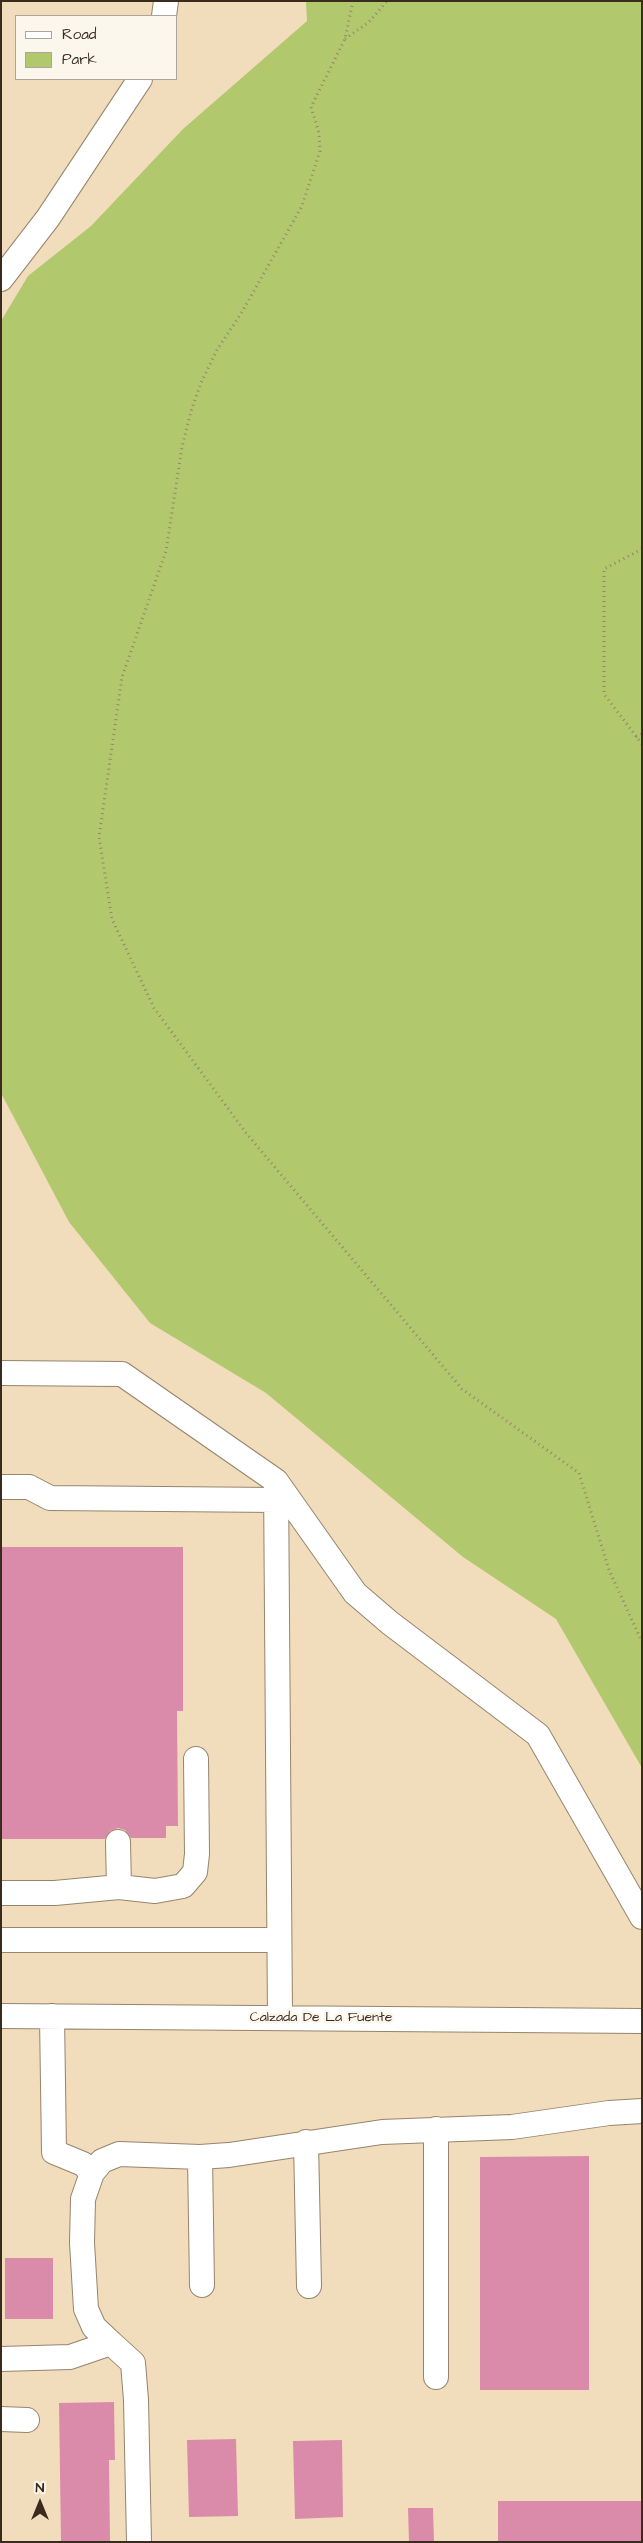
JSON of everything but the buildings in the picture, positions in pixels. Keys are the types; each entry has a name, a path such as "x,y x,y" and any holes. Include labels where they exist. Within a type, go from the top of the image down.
{"street":[{"path":"164,15 166,1"},
{"path":"1,279 48,218 139,80"},
{"path":"1,1373 122,1374 276,1490 355,1593 390,1623 538,1735 642,1916"},
{"path":"1,1487 29,1487 50,1498 276,1490"},
{"path":"276,1490 280,2018"},
{"path":"1,1893 55,1893 119,1887 155,1891 184,1886 195,1872 197,1854 196,1759"},
{"path":"118,1842 119,1887"},
{"path":"1,1940 279,1940"},
{"name":"Calzada De La Fuente","path":"1,2016 642,2020"},
{"path":"52,2016 54,2152 83,2164 92,2173"},
{"path":"139,2542 134,2364 94,2327 86,2309 82,2243 84,2199 92,2173 102,2161 119,2154 200,2157 229,2155 382,2132 512,2127 609,2113 642,2111"},
{"path":"436,2129 436,2377"},
{"path":"306,2142 309,2286"},
{"path":"200,2157 202,2285"},
{"path":"1,2359 70,2357 111,2343"},
{"path":"1,2419 27,2420"}],"path":[{"path":"353,1 345,39 311,107 319,132 320,151 302,206 242,312 217,350 201,383 191,411 182,447 166,551 122,677 98,837 112,918 154,1008 246,1133 462,1389 579,1473 609,1570 642,1642"},
{"path":"345,39 370,22 387,1"},
{"path":"642,549 604,568 604,694 642,744"},
{"path":"636,737 642,734"}],"green space":[{"path":"306,1 642,1 642,1768 556,1619 463,1557 266,1393 150,1323 69,1222 1,1093 1,321 28,276 91,226 183,129 307,21"}]}
